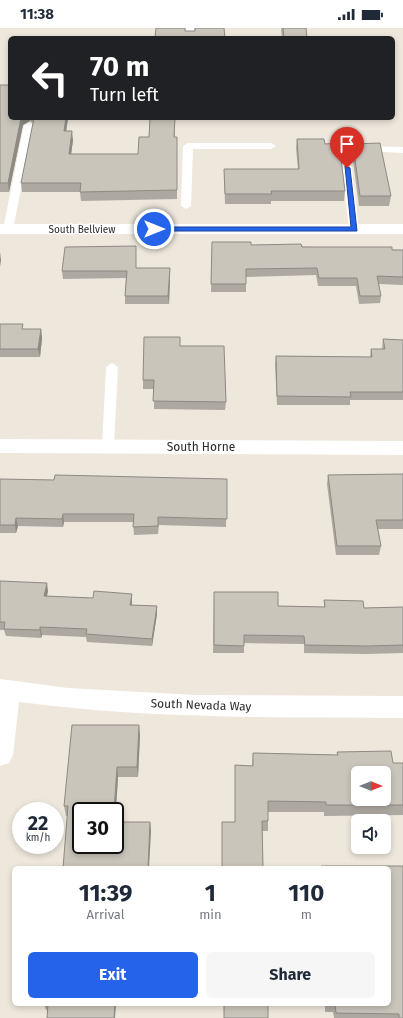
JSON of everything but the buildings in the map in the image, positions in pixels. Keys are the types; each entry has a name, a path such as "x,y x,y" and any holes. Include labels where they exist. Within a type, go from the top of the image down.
{"street":[{"name":"South Bellview","path":"4,229 403,229"},
{"name":"South Horne","path":"0,446 403,448"},
{"name":"South Nevada Way","path":"4,689 68,698 196,706 403,707"},
{"path":"0,755 4,689"}],"lane":[{"path":"4,229 30,125"},
{"path":"186,206 188,146 271,146"},
{"path":"354,229 345,152 349,150 363,149 403,150"},
{"path":"108,446 112,367"}],"route":[{"path":"154,229 354,229 347,168"}]}
